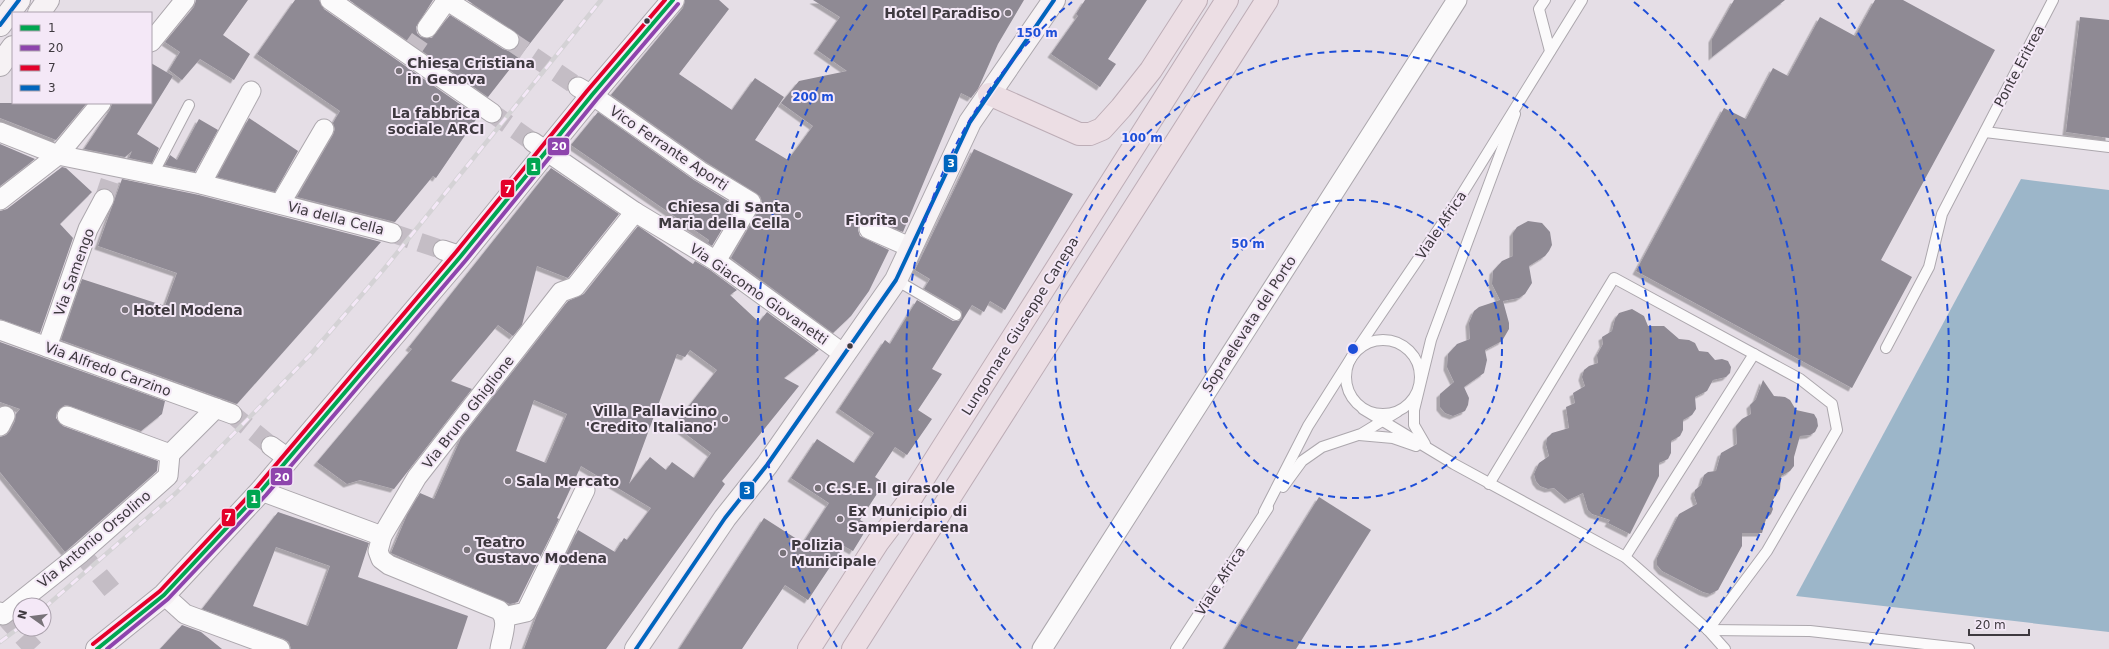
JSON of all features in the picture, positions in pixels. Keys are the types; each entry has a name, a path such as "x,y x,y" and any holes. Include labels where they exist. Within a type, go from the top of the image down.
{"highway":[{"path":"989,94 1079,134 1102,129 1151,70 1196,0"},
{"name":"Lungomare Giuseppe Canepa","path":"809,649 878,542 908,501 1227,0"},
{"path":"853,649 1267,0"}],"street":[{"path":"0,25 19,0"},
{"path":"39,12 48,0"},
{"path":"152,41 185,0"},
{"path":"330,0 492,113"},
{"path":"427,28 447,0 509,40"},
{"path":"97,649 164,595 262,491 307,440 452,253 585,91 673,0"},
{"path":"636,649 725,518 767,465 896,280 970,122 1054,0"},
{"name":"Sopraelevata del Porto","path":"1042,649 1457,0"},
{"path":"0,65 12,48"},
{"path":"201,184 251,91"},
{"name":"Vico Ferrante Aporti","path":"585,91 700,171 751,202 716,261"},
{"path":"0,200 58,155 100,104"},
{"name":"Via della Cella","path":"280,204 324,129"},
{"name":"Via della Cella","path":"0,132 58,155 201,184 392,233"},
{"name":"Via Giacomo Giovanetti","path":"540,146 635,212 716,261 845,355"},
{"name":"Via Samengo","path":"47,347 88,229 104,199"},
{"name":"Via Bruno Ghiglione","path":"382,536 417,477 561,292 575,287 635,212"},
{"path":"869,229 912,248"},
{"name":"Via Alfredo Carzino","path":"0,330 224,411 170,454"},
{"path":"67,416 170,454"},
{"path":"271,446 289,459"},
{"name":"Via Antonio Orsolino","path":"1,614 81,553 168,476 170,454"},
{"path":"504,617 526,612 585,490"},
{"path":"262,491 382,536 378,551 384,562 499,610 504,617 500,649"},
{"path":"164,595 185,614 280,649"}],"lane":[{"path":"1545,0 1539,9 1550,51"},
{"name":"Viale Africa","path":"1264,512 1308,426 1353,355 1459,199 1582,0"},
{"name":"Ponte Eritrea","path":"1886,348 1929,267 1942,214 2053,0"},
{"name":"Viale Africa","path":"1176,649 1264,512 1302,461 1322,447 1360,435 1407,406 1414,397 1419,387 1431,340 1524,92"},
{"path":"153,174 189,105"},
{"path":"1985,132 2109,148"},
{"path":"1490,484 1614,278 1800,379 1832,404 1837,430 1767,551 1708,630"},
{"path":"896,280 956,315"},
{"name":"Viale Africa","path":"1363,409 1350,396 1345,378 1347,366 1353,355 1362,346 1374,341 1387,340 1399,344 1409,351 1416,362 1420,374 1419,387"},
{"path":"1625,557 1754,354"},
{"path":"1419,387 1414,410 1414,425 1427,447"},
{"path":"1363,409 1427,447 1439,456 1625,557 1708,630 1725,649"},
{"path":"1363,409 1374,414 1386,415 1397,412"},
{"name":"Viale Africa","path":"1360,435 1393,438 1439,456"},
{"path":"1708,630 1810,631 1969,649"}],"water":[{"path":"2021,179 2109,190 2109,632 1796,596"}],"building":[{"path":"196,0 248,0 223,35 250,54 234,80 200,59 182,80 169,70 180,52 165,42 194,7"},
{"path":"295,0 319,0 324,9 474,114 473,116 477,118 436,178 433,176 395,222 297,197 333,135 335,129 333,123 340,111 257,54"},
{"path":"349,0 433,0 416,27 417,33 421,37 432,38 450,15 503,49 509,51 518,46 519,35 467,0 564,0 488,97"},
{"path":"685,0 719,0 729,9 679,74 732,110 755,78 784,97 755,140 788,160 813,126 781,103 799,81 847,71 817,50 840,17 813,0 1024,0 998,44 978,89 971,98 961,93 903,232 873,219 863,220 859,224 858,230 860,236 889,250 869,291 851,316 833,333 731,258 760,208 762,202 760,196 706,162 611,95 683,8"},
{"path":"1085,0 1147,0 1108,59 1116,64 1100,87 1051,54 1078,16 1076,14"},
{"path":"1734,0 1785,0 1712,57 1712,39"},
{"path":"1875,0 1903,0 1995,50 1881,260 1912,277 1852,388 1636,271 1724,108 1746,119 1773,68 1788,76 1820,17 1855,36"},
{"path":"2080,17 2109,20 2109,138 2066,132"},
{"path":"152,64 173,76 137,134 159,148 152,163 129,158 132,151 125,157 84,149 110,110 112,104 152,104"},
{"path":"0,103 86,104 56,140 0,118"},
{"path":"598,112 694,180 736,206 712,246 708,243 709,240 571,145"},
{"path":"249,118 298,151 275,192 217,177"},
{"path":"199,119 218,130 195,172 165,165 170,155 177,160"},
{"path":"0,144 35,159 0,186"},
{"path":"974,149 1073,194 1005,310 990,301 984,312 972,305 932,369 942,374 918,410 932,419 907,455 895,447 875,477 884,483 860,520 869,525 853,551 844,546 808,600 785,585 742,649 679,649 764,518 803,543 829,503 791,478 817,439 854,463 874,433 839,409 885,340 890,344 917,300 953,321 959,321 962,318 962,312 959,309 924,289 930,279 915,270"},
{"path":"62,167 66,168 92,192 60,224 73,238 40,333 0,319 0,211 7,209"},
{"path":"551,168 619,214 568,278 537,266 522,325 513,336 498,325 451,381 472,389 394,489 360,480 347,484 317,462 412,349 409,347"},
{"path":"122,179 199,195 381,242 237,404 61,340 82,279 165,306 177,273 98,246"},
{"path":"1528,221 1542,223 1550,232 1552,245 1545,256 1529,266 1532,283 1525,294 1519,298 1503,301 1509,323 1509,329 1502,341 1485,350 1487,360 1484,373 1464,387 1469,398 1465,411 1453,416 1445,413 1440,407 1440,394 1454,382 1447,367 1448,354 1457,344 1470,339 1469,323 1474,311 1479,307 1500,300 1492,284 1493,271 1502,261 1513,256 1513,233 1517,227"},
{"path":"638,226 693,264 695,261 710,270 737,290 730,295 759,322 767,312 819,350 784,378 799,386 722,481 725,484 606,649 524,649 537,615 578,530 615,552 624,538 627,540 651,508 581,466 557,518 559,519 518,602 510,604 391,553 407,515 420,493 434,499 461,438 568,301 584,294","holes":["690,350 717,370 674,425 711,453 694,478 672,462 666,470 650,457 629,484 677,354 685,357","534,400 567,414 546,463 516,451"]},
{"path":"1632,309 1644,316 1648,326 1664,326 1679,339 1689,340 1695,343 1699,351 1708,352 1715,360 1722,359 1728,361 1731,367 1730,373 1726,377 1713,380 1707,391 1695,397 1696,409 1692,415 1683,420 1683,430 1680,436 1671,441 1671,453 1668,459 1659,463 1659,476 1630,534 1608,523 1610,520 1592,514 1588,510 1583,493 1568,500 1554,488 1548,489 1540,486 1536,481 1534,474 1539,463 1549,456 1546,444 1547,438 1552,433 1569,428 1566,407 1575,403 1573,393 1585,386 1582,377 1584,370 1589,366 1598,363 1597,355 1603,344 1602,337 1612,331 1615,319 1619,313"},
{"path":"0,342 165,401 162,414 141,431 70,406 65,405 57,412 56,418 63,426 158,461 157,471 65,552 0,472 0,437 6,435 10,431 15,421 16,414 20,409 0,402"},
{"path":"1763,380 1774,396 1785,397 1790,400 1796,410 1814,414 1817,419 1818,426 1815,432 1810,435 1800,436 1794,457 1794,466 1790,471 1781,476 1780,489 1771,503 1773,509 1771,514 1766,519 1762,533 1742,533 1742,546 1718,590 1710,594 1703,592 1662,571 1657,565 1657,558 1679,514 1697,504 1694,495 1695,490 1701,485 1704,475 1708,472 1716,471 1721,453 1737,444 1736,426 1742,419 1751,414 1750,405 1756,399"},
{"path":"1319,497 1371,530 1296,649 1224,649"},
{"path":"278,512 369,543 358,577 468,616 457,649 291,649 289,642 284,639 202,609","holes":["276,547 330,566 308,626 253,606"]},
{"path":"182,625 201,632 222,649 160,649"}],"tunnel":[{"path":"409,54 427,28"},
{"path":"509,40 578,87"},
{"path":"492,113 533,142"},
{"path":"104,199 115,166"},
{"path":"392,233 443,250"},
{"path":"232,414 271,446"},
{"path":"81,553 116,595"},
{"path":"3,615 34,649"}],"railway":[{"path":"52,601 176,493 310,355 384,269 601,0"},
{"path":"0,642 12,633"}],"transit line":[{"name":"3","path":"0,25 19,0"},
{"name":"7","path":"93,644 160,591 257,487 456,252 587,91 665,0"},
{"name":"1","path":"97,649 164,595 261,491 461,256 592,95 673,0"},
{"name":"3","path":"636,649 725,518 767,465 896,280 970,122 1054,0"},
{"name":"20","path":"107,649 168,599 266,495 466,260 597,99 678,4"}],"place":[{"name":"Hotel Paradiso","path":"1008,13"},
{"name":"Chiesa Cristiana in Genova","path":"399,71"},
{"name":"La fabbrica sociale ARCI","path":"436,98"},
{"name":"Chiesa di Santa Maria della Cella","path":"798,215"},
{"name":"Fiorita","path":"905,220"},
{"name":"Hotel Modena","path":"125,310"},
{"name":"Villa Pallavicino 'Credito Italiano'","path":"725,419"},
{"name":"Sala Mercato","path":"508,481"},
{"name":"C.S.E. Il girasole","path":"818,488"},
{"name":"Ex Municipio di Sampierdarena","path":"840,519"},
{"name":"Teatro Gustavo Modena","path":"467,550"},
{"name":"Polizia Municipale","path":"783,553"}]}
